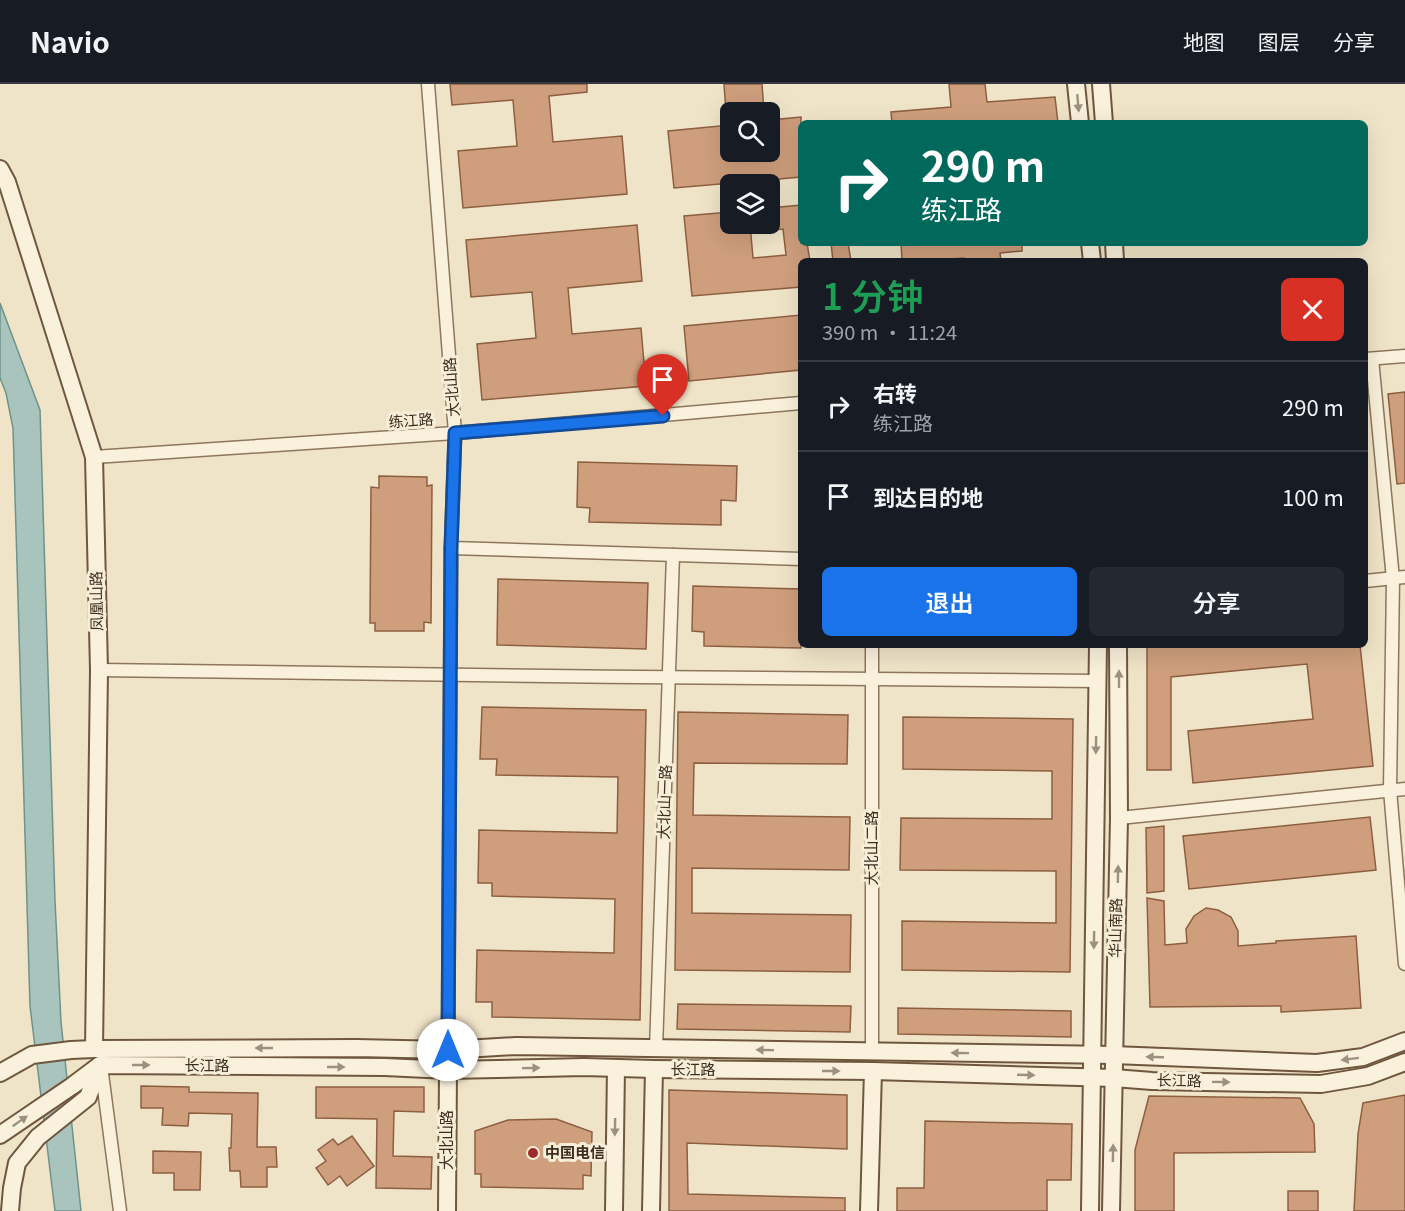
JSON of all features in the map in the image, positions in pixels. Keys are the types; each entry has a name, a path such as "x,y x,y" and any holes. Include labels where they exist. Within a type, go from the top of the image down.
{"street":[{"name":"大北山路","path":"428,84 455,433 451,548 448,1050"},
{"path":"1076,84 1080,120"},
{"path":"1101,84 1104,120"},
{"name":"凤凰山路","path":"0,169 7,182 94,457 99,670 94,1048"},
{"path":"1405,356 1368,359 1399,578 1390,790 1405,964"},
{"name":"练江路","path":"94,457 455,433 798,404"},
{"path":"451,548 798,559"},
{"name":"大北山一路","path":"656,1048 673,555"},
{"path":"1368,581 1399,578"},
{"name":"大北山二路","path":"872,648 872,1050"},
{"name":"华山南路","path":"1090,1211 1098,648"},
{"name":"华山南路","path":"1111,1211 1119,818 1119,648"},
{"path":"99,670 669,676 872,681 1097,681"},
{"path":"1119,818 1405,789"},
{"name":"长江路","path":"0,1073 32,1055 94,1048 448,1050 516,1046 872,1050 1113,1055 1317,1063 1364,1057 1405,1041"},
{"name":"长江路","path":"100,1065 385,1067 448,1070 584,1067 873,1071 1092,1077 1152,1081 1321,1084 1368,1076 1405,1062"},
{"path":"0,1135 100,1065"},
{"path":"10,1211 17,1162 38,1137 88,1097 100,1065"},
{"path":"100,1065 120,1211"},
{"path":"614,1211 616,1068"},
{"path":"651,1211 654,1069"},
{"name":"大北山路","path":"447,1211 448,1070"},
{"path":"869,1211 873,1071"}],"water":[{"path":"0,303 40,410 55,901 61,1022 81,1211 55,1211 30,1006 13,428 6,393 0,378"}],"building":[{"path":"450,84 587,84 587,92 549,96 553,142 622,136 627,194 463,208 458,151 517,146 513,100 452,105"},
{"path":"724,84 762,84 763,102 725,102"},
{"path":"949,84 985,84 987,102 1055,97 1058,120 892,120 891,112 951,107"},
{"path":"801,117 801,120 798,120 798,177 780,179 780,174 720,174 720,184 674,188 668,131 720,126 720,162 780,162 780,119"},
{"path":"798,205 798,246 808,246 810,258 798,258 798,287 692,296 684,216 720,213 720,234 751,234 753,258 786,255 783,229 780,229 780,207"},
{"path":"637,225 642,281 568,288 572,334 641,328 646,386 482,400 477,344 536,338 532,292 471,297 466,240"},
{"path":"831,246 848,246 850,258 833,258"},
{"path":"901,246 1022,246 1022,251 1000,253 1001,258 902,258"},
{"path":"798,315 798,370 689,381 684,326"},
{"path":"1405,392 1405,483 1397,484 1388,394"},
{"path":"578,462 737,466 736,501 721,500 721,525 589,522 590,508 577,507"},
{"path":"379,476 427,477 427,486 432,485 431,623 424,622 424,631 375,631 375,623 370,623 371,487 379,488"},
{"path":"498,579 648,583 646,649 497,645"},
{"path":"693,586 798,589 798,648 704,646 704,632 692,631"},
{"path":"1147,648 1360,648 1373,766 1193,783 1188,731 1313,719 1307,664 1171,677 1171,770 1147,770"},
{"path":"482,707 646,710 640,1020 492,1017 492,1002 476,1002 477,950 614,953 615,899 492,896 492,883 478,883 479,830 617,833 618,777 496,775 497,759 480,759"},
{"path":"678,712 848,715 847,764 694,763 693,815 850,817 849,870 692,868 692,913 851,915 850,972 675,970"},
{"path":"903,717 1073,719 1070,972 902,970 902,921 1056,923 1056,871 900,870 901,818 1052,819 1052,771 903,769"},
{"path":"1370,817 1376,870 1189,889 1183,836"},
{"path":"1164,826 1164,891 1147,893 1146,828"},
{"path":"1147,898 1164,901 1165,945 1187,943 1186,929 1194,916 1206,908 1218,910 1231,917 1238,931 1238,946 1356,936 1361,1008 1281,1012 1281,1006 1150,1007"},
{"path":"678,1004 851,1006 850,1032 677,1029"},
{"path":"898,1008 1071,1011 1071,1037 898,1034"},
{"path":"141,1086 189,1087 189,1092 258,1093 257,1147 276,1147 277,1167 267,1167 267,1187 241,1187 240,1171 230,1171 229,1148 231,1148 232,1114 189,1113 188,1126 162,1125 163,1108 141,1108"},
{"path":"316,1087 424,1087 424,1112 394,1111 393,1156 432,1157 431,1189 376,1188 377,1119 316,1118"},
{"path":"669,1090 847,1095 847,1149 687,1143 688,1194 845,1198 845,1211 669,1211"},
{"path":"1405,1095 1405,1211 1354,1211 1358,1134 1363,1103"},
{"path":"1149,1096 1300,1098 1314,1124 1315,1152 1174,1153 1174,1211 1135,1211 1135,1150"},
{"name":"中国电信","path":"556,1119 592,1132 591,1176 583,1175 583,1189 481,1187 481,1174 475,1174 475,1131 508,1120"},
{"path":"925,1121 1072,1124 1071,1180 1047,1180 1047,1211 897,1211 897,1188 924,1188"},
{"path":"352,1136 374,1166 347,1186 340,1176 328,1185 316,1168 326,1161 318,1150 333,1139 338,1145"},
{"path":"153,1151 201,1152 200,1190 174,1190 174,1173 153,1173"},
{"path":"1288,1191 1318,1191 1318,1211 1288,1211"}],"place":[{"name":"中国电信","path":"533,1153"}],"route":[{"path":"448,1050 451,548 455,433 663,416"}]}
